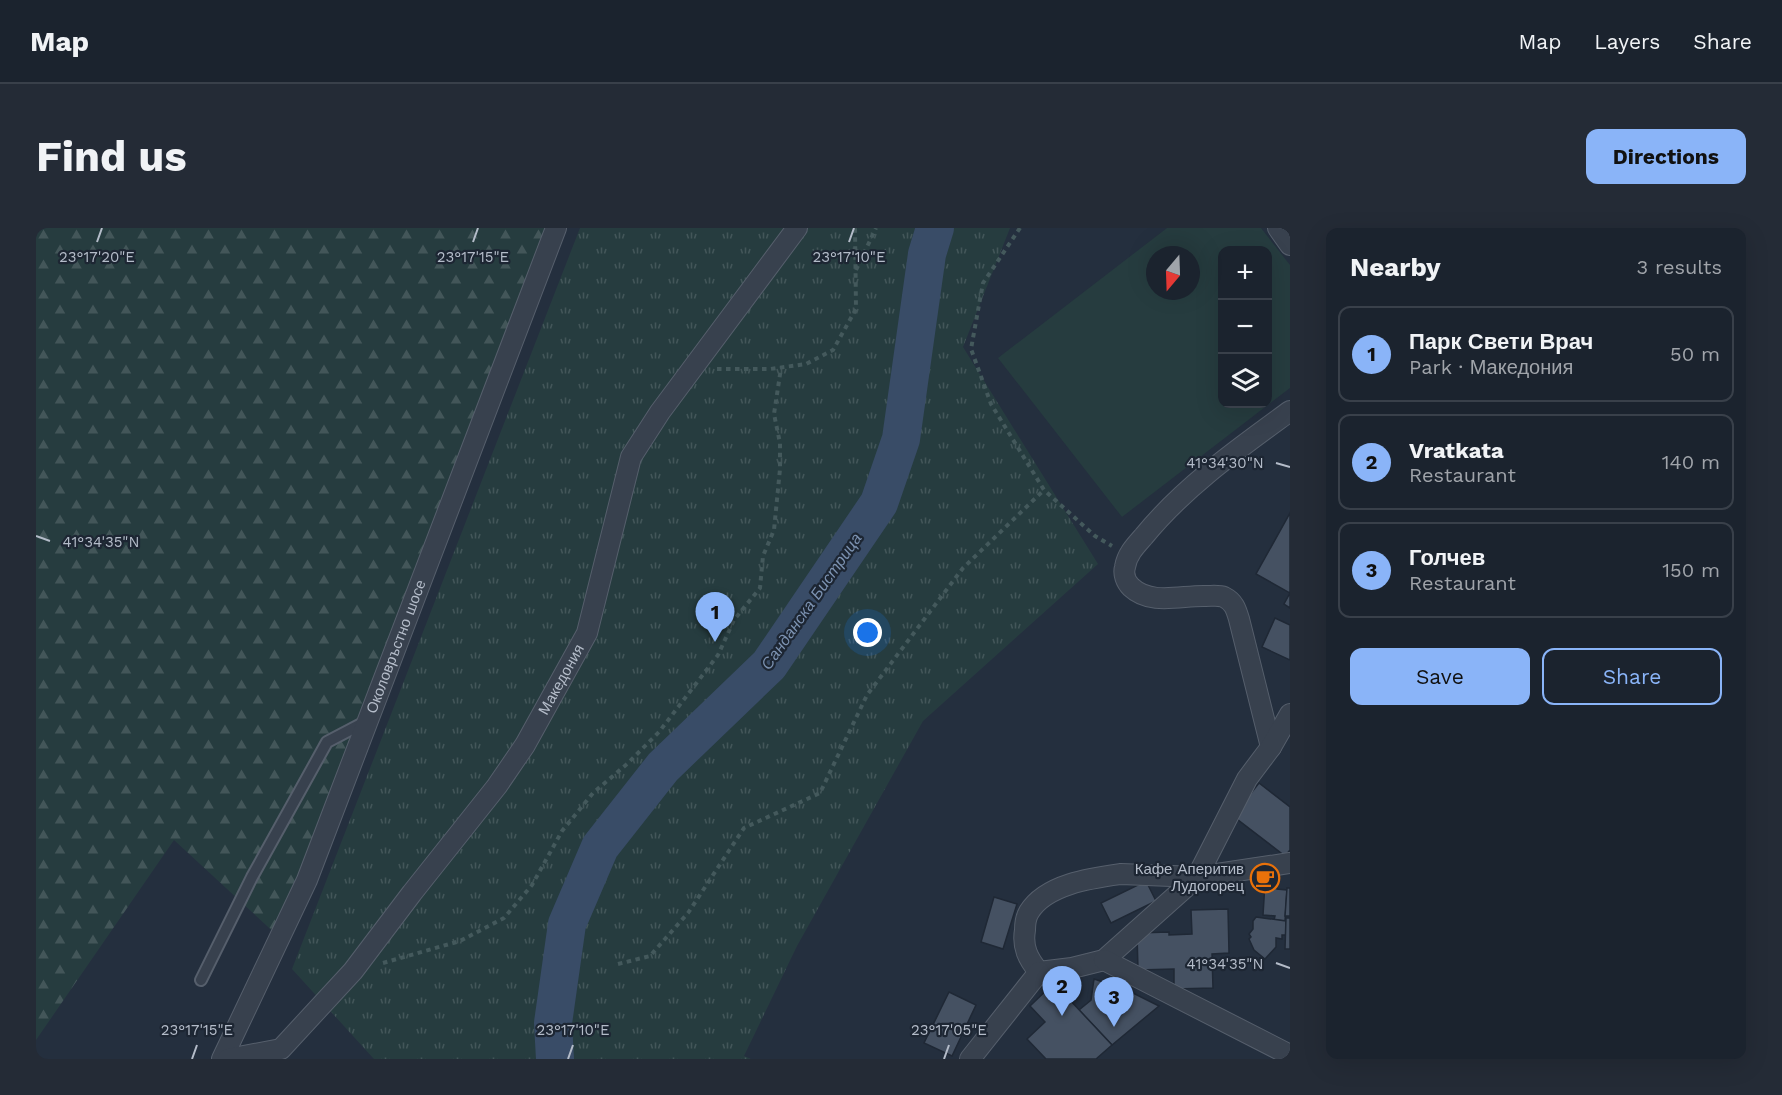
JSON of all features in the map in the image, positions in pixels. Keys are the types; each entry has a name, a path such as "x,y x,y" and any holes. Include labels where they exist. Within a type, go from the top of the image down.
{"street":[{"name":"Околовръстно шосе","path":"222,1059 308,880 556,228"},
{"name":"Македония","path":"228,1059 281,1049 353,971 525,745 586,633 631,457 660,412 797,228"},
{"path":"1278,228 1290,245"},
{"path":"1271,747 1233,603 1222,596 1197,595 1168,598 1147,596 1136,592 1126,583 1124,569 1129,555 1162,514 1211,468 1290,411"},
{"path":"970,1059 1039,972 1072,968 1104,960 1197,877 1247,779 1271,747 1290,714"},
{"path":"1039,972 1028,959 1023,939 1028,913 1040,899 1082,880 1121,874 1197,877 1290,863"},
{"path":"1104,960 1290,1055"}],"lane":[{"path":"201,980 252,877 327,742 367,721"}],"path":[{"path":"692,369 781,368 806,364 833,350 856,309 855,228"},
{"path":"856,270 876,228"},
{"path":"1020,228 983,283 971,349 990,404 1044,490 1095,536 1129,555"},
{"path":"353,971 460,941 504,918 532,885 562,831 592,794 659,732 718,655 734,620 760,588 763,556 774,530 780,444 774,414 781,368"},
{"path":"618,964 651,956 688,914 744,828 820,793 867,695 963,568 1044,490"}],"green space":[{"path":"36,228 556,228 280,938 174,840 36,1040"},
{"path":"580,228 1010,228 963,347 1098,564 923,721 797,946 744,1056 751,1059 374,1059 292,969"},
{"path":"1167,228 1261,228 1290,265 1290,388 1272,402 1272,246 1218,246 1218,408 1264,408 1122,517 998,358"}],"building":[{"path":"1290,513 1290,593 1256,574"},
{"path":"1290,593 1290,608 1284,604"},
{"path":"1275,618 1290,625 1290,660 1262,647"},
{"path":"1259,783 1290,807 1290,850 1285,856 1233,816"},
{"path":"1146,881 1156,901 1111,923 1101,903"},
{"path":"1265,883 1277,884 1277,889 1287,890 1285,921 1274,920 1275,916 1263,915"},
{"path":"1287,888 1290,888 1290,916 1285,916"},
{"path":"994,897 1017,904 1003,949 981,942"},
{"path":"1228,909 1229,953 1212,954 1213,988 1174,989 1174,969 1138,970 1137,933 1192,934 1191,910"},
{"path":"1256,917 1286,921 1286,935 1282,935 1282,939 1276,938 1276,947 1265,959 1254,950 1249,939"},
{"path":"1286,918 1290,918 1290,949 1285,949"},
{"path":"1094,979 1125,989 1159,1006 1112,1045 1079,1010 1091,1000"},
{"path":"1054,983 1112,1045 1096,1059 1046,1059 1027,1039 1045,1022 1030,1006"},
{"path":"949,992 976,1005 952,1056 924,1043"}],"waterway":[{"name":"Санданска Бистрица","path":"555,1059 553,1023 567,924 600,847 663,767 769,665 879,503 901,439 927,254 935,228"}],"place":[{"name":"Парк Свети Врач","path":"715,642"},
{"name":"Кафе Аперитив Лудогорец","path":"1265,878"},
{"name":"Vratkata","path":"1062,1016"},
{"name":"Голчев","path":"1114,1027"}]}
